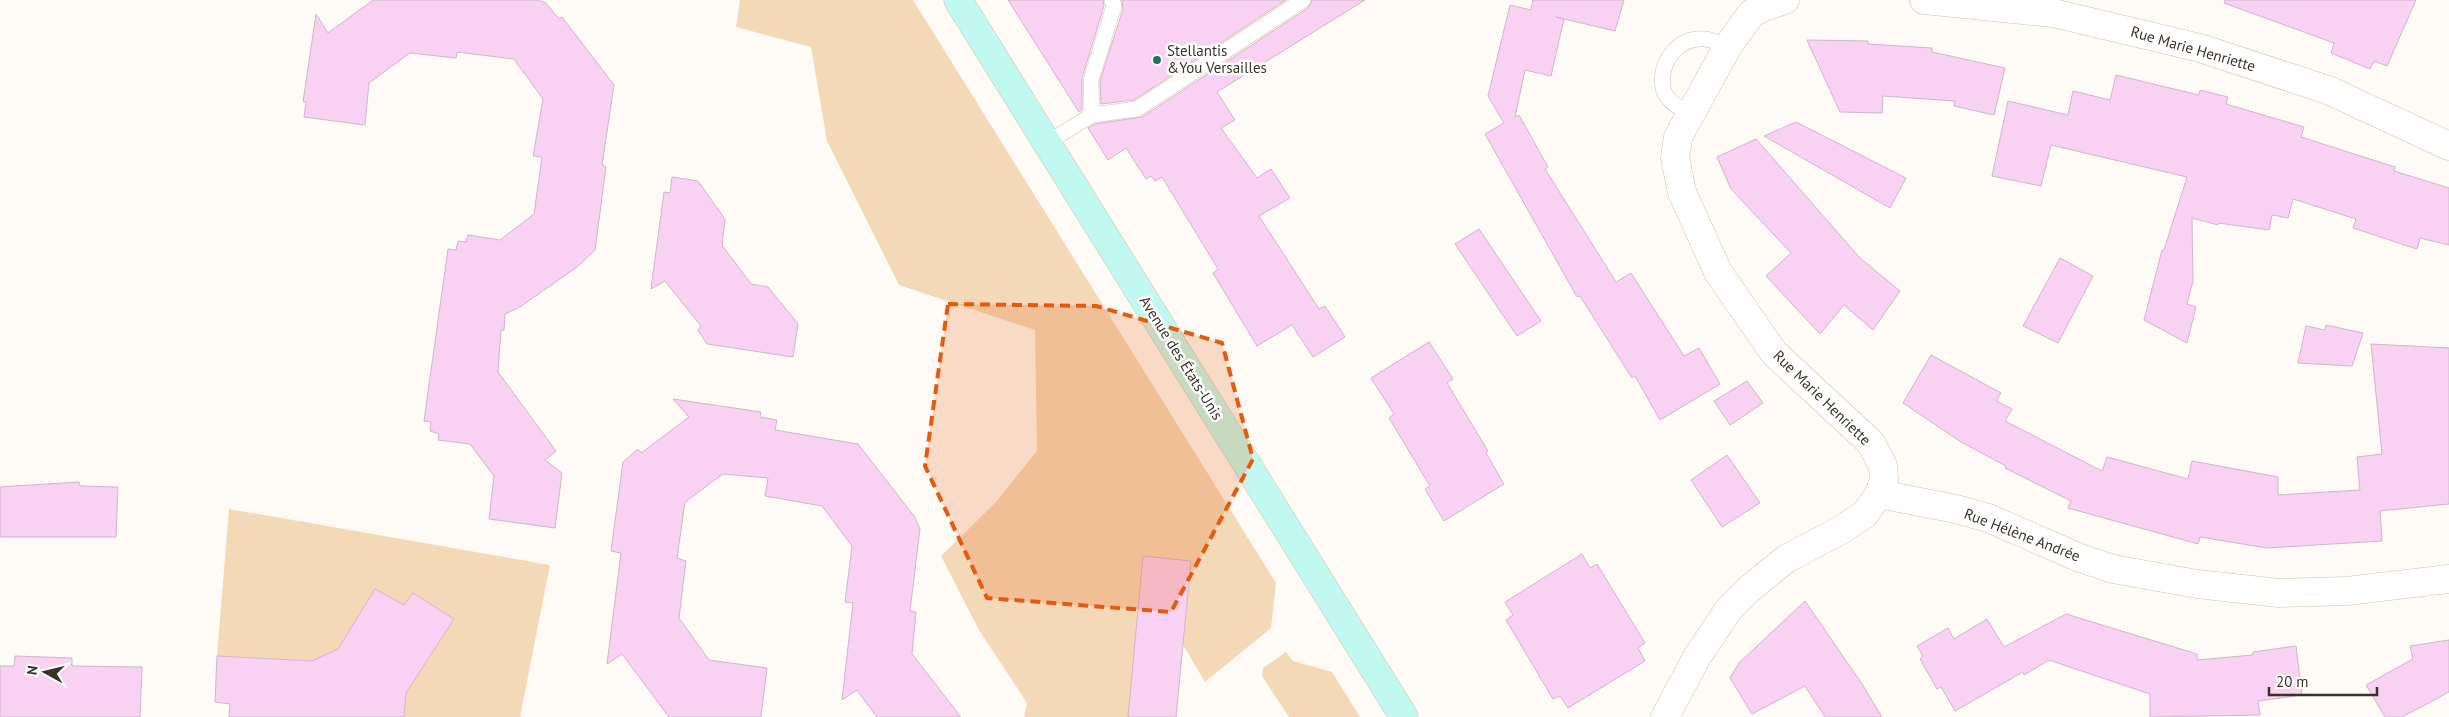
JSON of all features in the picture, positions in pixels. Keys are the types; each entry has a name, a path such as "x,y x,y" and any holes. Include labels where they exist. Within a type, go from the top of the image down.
{"main road":[{"name":"Avenue des États-Unis","path":"958,0 1404,717"}],"street":[{"name":"Rue Marie Henriette","path":"1785,0 1761,8 1751,14 1728,46 1678,137 1675,158 1682,192 1718,272 1774,353 1871,443 1883,466 1884,480 1879,494"},
{"name":"Rue Marie Henriette","path":"1924,0 2053,13 2200,48 2328,90 2449,146"},
{"name":"Rue Hélène Andrée","path":"1879,494 1988,518 2080,558 2112,569 2198,584 2279,593 2347,591 2449,579"},
{"path":"1665,717 1697,657 1728,609 1786,559 1841,530 1865,514 1879,494"}],"lane":[{"path":"1092,115 1091,80 1114,6 1112,0"},
{"path":"1047,143 1092,115 1137,109 1303,0"},
{"path":"1690,115 1672,102 1663,88 1665,68 1670,53 1685,42 1705,39 1728,46"}],"highlighted area":[{"path":"948,304 1096,306 1222,343 1253,459 1171,612 987,598 925,466"}],"shaded area":[{"path":"740,0 913,0 1276,583 1271,628 1205,682 1183,645 1191,561 1132,717 1024,717 1027,703 979,630 941,556 995,503 1037,451 1035,330 899,285 827,141 811,47 736,27"},
{"path":"229,509 550,565 520,717 404,717 406,693 454,619 413,593 404,605 370,598 338,649 312,661 217,656"},
{"path":"1286,652 1293,661 1332,672 1360,717 1289,717 1262,676 1263,668"}],"building":[{"path":"373,0 537,0 546,3 559,19 562,17 614,85 602,165 606,167 595,250 577,267 520,307 505,314 504,330 501,330 498,372 556,451 545,460 562,473 555,528 489,519 494,476 470,444 438,440 439,434 430,431 431,422 424,421 448,249 456,250 458,241 466,242 468,235 500,240 534,214 542,157 533,156 543,99 514,59 457,52 456,58 410,53 369,83 365,125 304,117 306,102 303,102 316,14 328,33"},
{"path":"1008,0 1103,0 1104,6 1082,78 1082,110 1079,112"},
{"path":"1122,0 1286,0 1134,100 1101,104 1100,81 1123,9"},
{"path":"1312,0 1365,0 1217,92 1235,120 1221,128 1257,178 1271,169 1290,198 1259,216 1319,309 1325,306 1345,337 1313,357 1292,325 1257,346 1213,273 1218,269 1162,177 1155,181 1151,176 1146,179 1126,148 1108,160 1088,128 1095,124 1142,117 1308,8"},
{"path":"1533,0 1624,0 1615,31 1556,17 1564,19 1551,76 1525,70 1515,117 1519,115 1548,167 1545,169 1616,282 1631,273 1684,356 1699,348 1720,384 1660,420 1635,376 1632,378 1580,296 1577,297 1485,134 1504,123 1488,96 1510,5 1531,10"},
{"path":"2225,0 2416,0 2387,66 2374,61 2370,69 2331,53 2334,43 2224,3"},
{"path":"1807,40 1868,41 1868,44 1932,48 1932,52 2005,68 1994,115 1954,106 1955,101 1883,96 1882,113 1840,112"},
{"path":"2116,75 2199,95 2200,90 2228,97 2226,104 2304,127 2301,137 2395,167 2394,171 2449,188 2449,245 2420,238 2417,249 2353,228 2356,219 2293,199 2288,218 2272,215 2269,230 2218,223 2218,225 2192,218 2193,281 2187,304 2196,307 2187,343 2144,320 2162,250 2164,250 2187,177 2051,145 2041,186 1992,176 2008,101 2068,115 2073,91 2110,100"},
{"path":"1796,122 1906,178 1890,208 1764,136"},
{"path":"1756,139 1860,258 1900,291 1873,330 1844,305 1820,334 1766,276 1791,253 1731,189 1717,157"},
{"path":"672,177 698,181 725,219 722,245 751,284 768,287 798,324 793,357 707,344 698,330 701,326 665,281 651,289 664,192 670,193"},
{"path":"1479,229 1541,321 1517,336 1455,244"},
{"path":"2060,258 2093,276 2058,343 2023,326"},
{"path":"2326,325 2363,333 2352,366 2298,363 2306,326 2325,330"},
{"path":"1429,342 1453,379 1447,383 1488,451 1486,453 1504,484 1444,521 1425,489 1430,486 1389,418 1394,414 1371,378"},
{"path":"2371,344 2449,348 2449,504 2380,511 2382,541 2267,548 2200,537 2198,544 2068,508 2071,501 2005,468 2006,466 1961,442 1903,403 1931,355 2001,393 1996,401 2012,409 2005,421 2102,471 2107,457 2188,479 2192,461 2278,477 2278,495 2360,490 2357,457 2382,454"},
{"path":"1747,381 1763,403 1730,425 1714,401"},
{"path":"673,399 761,412 760,417 777,420 775,430 858,444 914,516 920,529 910,611 916,612 912,654 961,717 877,717 857,690 842,700 853,603 845,602 852,546 822,506 765,496 768,478 723,474 685,502 677,558 686,561 679,618 709,660 767,668 761,717 669,717 622,654 607,664 621,553 611,551 623,462 638,449 641,453 689,417"},
{"path":"1727,455 1760,503 1722,527 1691,480"},
{"path":"79,482 80,486 118,487 116,537 0,537 0,487"},
{"path":"1582,554 1590,568 1597,564 1645,643 1638,648 1645,661 1568,708 1560,696 1553,699 1506,620 1513,615 1505,602"},
{"path":"1143,556 1191,561 1176,717 1128,717"},
{"path":"375,589 404,605 413,593 454,619 406,693 404,717 229,717 230,704 215,702 217,656 312,661 338,649"},
{"path":"1805,601 1862,684 1882,717 1825,717 1805,686 1752,714 1730,678 1739,663"},
{"path":"2066,614 2197,654 2197,660 2253,655 2253,652 2296,646 2302,695 2258,701 2260,715 2150,717 2150,694 2049,660 2024,675 2023,672 1955,711 1941,687 1937,689 1920,659 1923,656 1917,646 1948,628 1954,639 1987,619 2004,647"},
{"path":"2449,640 2449,692 2402,717 2385,717 2366,685 2413,659 2410,646"},
{"path":"15,656 72,658 72,666 142,667 140,717 0,717 0,666 14,666"}],"place":[{"name":"Stellantis &You Versailles","path":"1157,60"}]}
